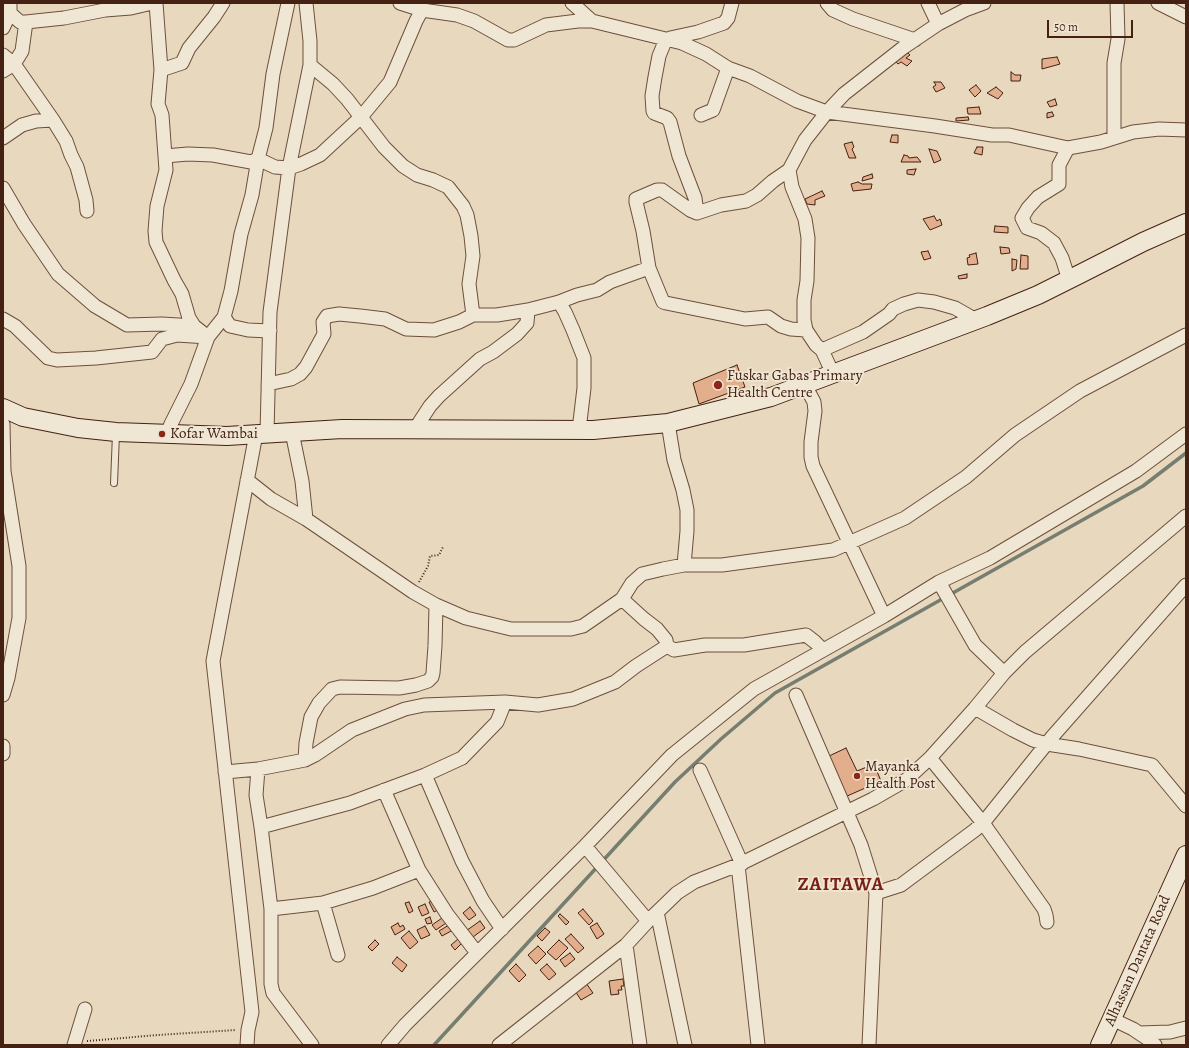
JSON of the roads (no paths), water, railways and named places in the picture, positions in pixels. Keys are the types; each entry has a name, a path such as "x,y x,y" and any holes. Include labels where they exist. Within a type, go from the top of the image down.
{"street":[{"path":"10,8 20,22 26,22 64,18 105,10 131,8 152,3"},
{"path":"156,3 161,70 158,104 162,115 166,170 157,206 155,231 156,242 182,294 189,318 194,326 208,337"},
{"path":"161,70 182,63 189,48 214,17 223,3"},
{"path":"167,434 191,384 208,337 224,317 231,291 241,234 252,195 258,159 266,128 273,74 288,3"},
{"path":"400,3 457,15 474,21 508,40 514,40 546,25 578,21 592,21 682,43 706,54 728,68 750,76 797,101 827,112 992,135 1009,135 1068,148 1101,142 1133,132 1159,128 1186,130"},
{"path":"572,3 592,21"},
{"path":"666,39 698,32 724,23 728,18 732,3"},
{"path":"827,3 833,10 852,19 915,40"},
{"path":"928,3 938,24"},
{"path":"806,330 791,329 781,326 768,317 745,319 663,302 649,268 636,199 657,190 662,190 690,210 697,213 721,205 746,200 757,195 789,170 805,140 827,112 844,94 874,70 938,24 965,10 984,3"},
{"path":"1114,138 1114,62 1118,39 1117,3"},
{"path":"1158,3 1186,17"},
{"path":"247,1045 248,1030 252,1012 213,661 247,480 262,434 268,384 270,312 289,168 310,65 309,4"},
{"path":"3,28 10,8"},
{"path":"165,156 188,154 213,155 251,162 258,159 275,167 289,168 320,155 361,117 390,82 416,21 428,8"},
{"path":"3,71 14,64 22,51 26,22"},
{"path":"666,39 659,56 655,76 652,96 653,111 654,113 667,118 670,122 679,156 695,198 697,213"},
{"path":"3,55 14,64 66,141 77,167 86,200 87,211"},
{"path":"310,65 333,84 384,147 403,166 417,175 448,187 465,210 471,236 472,256 469,284 473,315"},
{"path":"701,116 713,110 728,68"},
{"path":"3,138 22,125 36,121 53,120"},
{"path":"1068,148 1059,165 1059,184 1038,197 1028,208 1022,218 1027,228 1041,233 1054,243 1062,258 1069,280"},
{"path":"789,170 792,187 805,218 808,238 807,281 804,300 804,320 806,330 816,345 822,350 833,374"},
{"path":"3,188 24,224 58,274 95,306 127,326 162,324 194,326"},
{"path":"3,408 23,417 78,428 116,432 227,436 342,429 579,430 668,424 771,397 976,320 1038,295 1143,242 1186,223"},
{"path":"268,384 291,379 300,374 306,367 324,334 323,322 327,316 339,314 360,316 385,320 406,329 434,330 459,322 473,315 497,315 528,310 559,302 577,295 597,290 610,282 649,268"},
{"path":"822,350 863,332 889,314 893,309 918,300 934,302 955,308 976,320"},
{"path":"559,302 565,312 584,358 584,388 579,430"},
{"path":"415,429 430,406 439,396 480,359 493,352 517,334 526,323 528,310"},
{"path":"224,317 230,326 248,330 270,331"},
{"path":"3,319 15,326 48,358 57,360 96,358 152,352 162,339 177,335 208,337"},
{"path":"247,480 271,499 306,519 413,592 436,605 466,618 511,629 571,629 582,626 622,599 632,583 642,574 663,568 684,565 722,565 833,550 905,518 966,477 1015,435 1080,391 1186,335"},
{"path":"805,385 814,402 815,411 811,442 811,457 813,466 884,616"},
{"path":"3,424 4,472 19,566 19,618 8,678 3,695"},
{"path":"668,424 674,460 687,510 684,565"},
{"path":"292,432 302,482 306,519"},
{"path":"388,1045 405,1025 477,953 587,849 678,750 754,689 990,558 1136,471 1186,434"},
{"path":"505,1043 626,945 676,893 694,882 740,864 873,800 906,780 930,758 1004,673 1025,652 1186,516"},
{"path":"876,893 902,885 969,835 982,823 1047,744 1186,585"},
{"path":"941,586 975,646 1004,673"},
{"path":"622,599 657,629 666,640 667,646"},
{"path":"305,760 306,743 311,717 319,703 332,689 399,688 428,681 432,677 435,646 436,605"},
{"path":"667,646 676,650 692,646 705,645 744,645 806,635 824,650"},
{"path":"225,772 258,769 305,760 315,756 352,730 405,709 424,705 505,702 538,705 573,699 615,682 636,666 667,646"},
{"path":"796,695 861,845 876,893 869,1045"},
{"path":"261,827 350,803 425,775 462,758 497,722 505,702"},
{"path":"975,708 1033,740 1152,765 1186,806"},
{"path":"3,746 3,754"},
{"path":"930,758 982,823 1044,909 1047,922"},
{"path":"258,769 256,795 271,909 270,984 273,993 312,1045"},
{"path":"700,770 740,864 758,1045"},
{"path":"425,775 462,862 483,901 502,929"},
{"path":"384,790 419,870 447,914 477,953"},
{"path":"587,849 603,868 653,916 685,1045"},
{"name":"Alhassan Dantata Road","path":"1100,1045 1186,855"},
{"path":"271,909 324,903 373,888 419,870"},
{"path":"324,903 338,955"},
{"path":"626,945 640,1045"},
{"path":"74,1044 85,1009"},
{"path":"1112,1019 1148,1038 1155,1045"},
{"path":"1139,1033 1170,1032 1186,1028"}],"lane":[{"path":"114,483 116,432"}],"waterway":[{"path":"434,1045 675,782 721,739 775,693 1143,486 1186,453"}],"place":[{"name":"Fuskar Gabas Primary Health Centre","path":"718,385"},
{"name":"Kofar Wambai","path":"162,434"},
{"name":"Mayanka Health Post","path":"857,776"}],"district":[{"name":"ZAITAWA","path":"841,885"}]}
